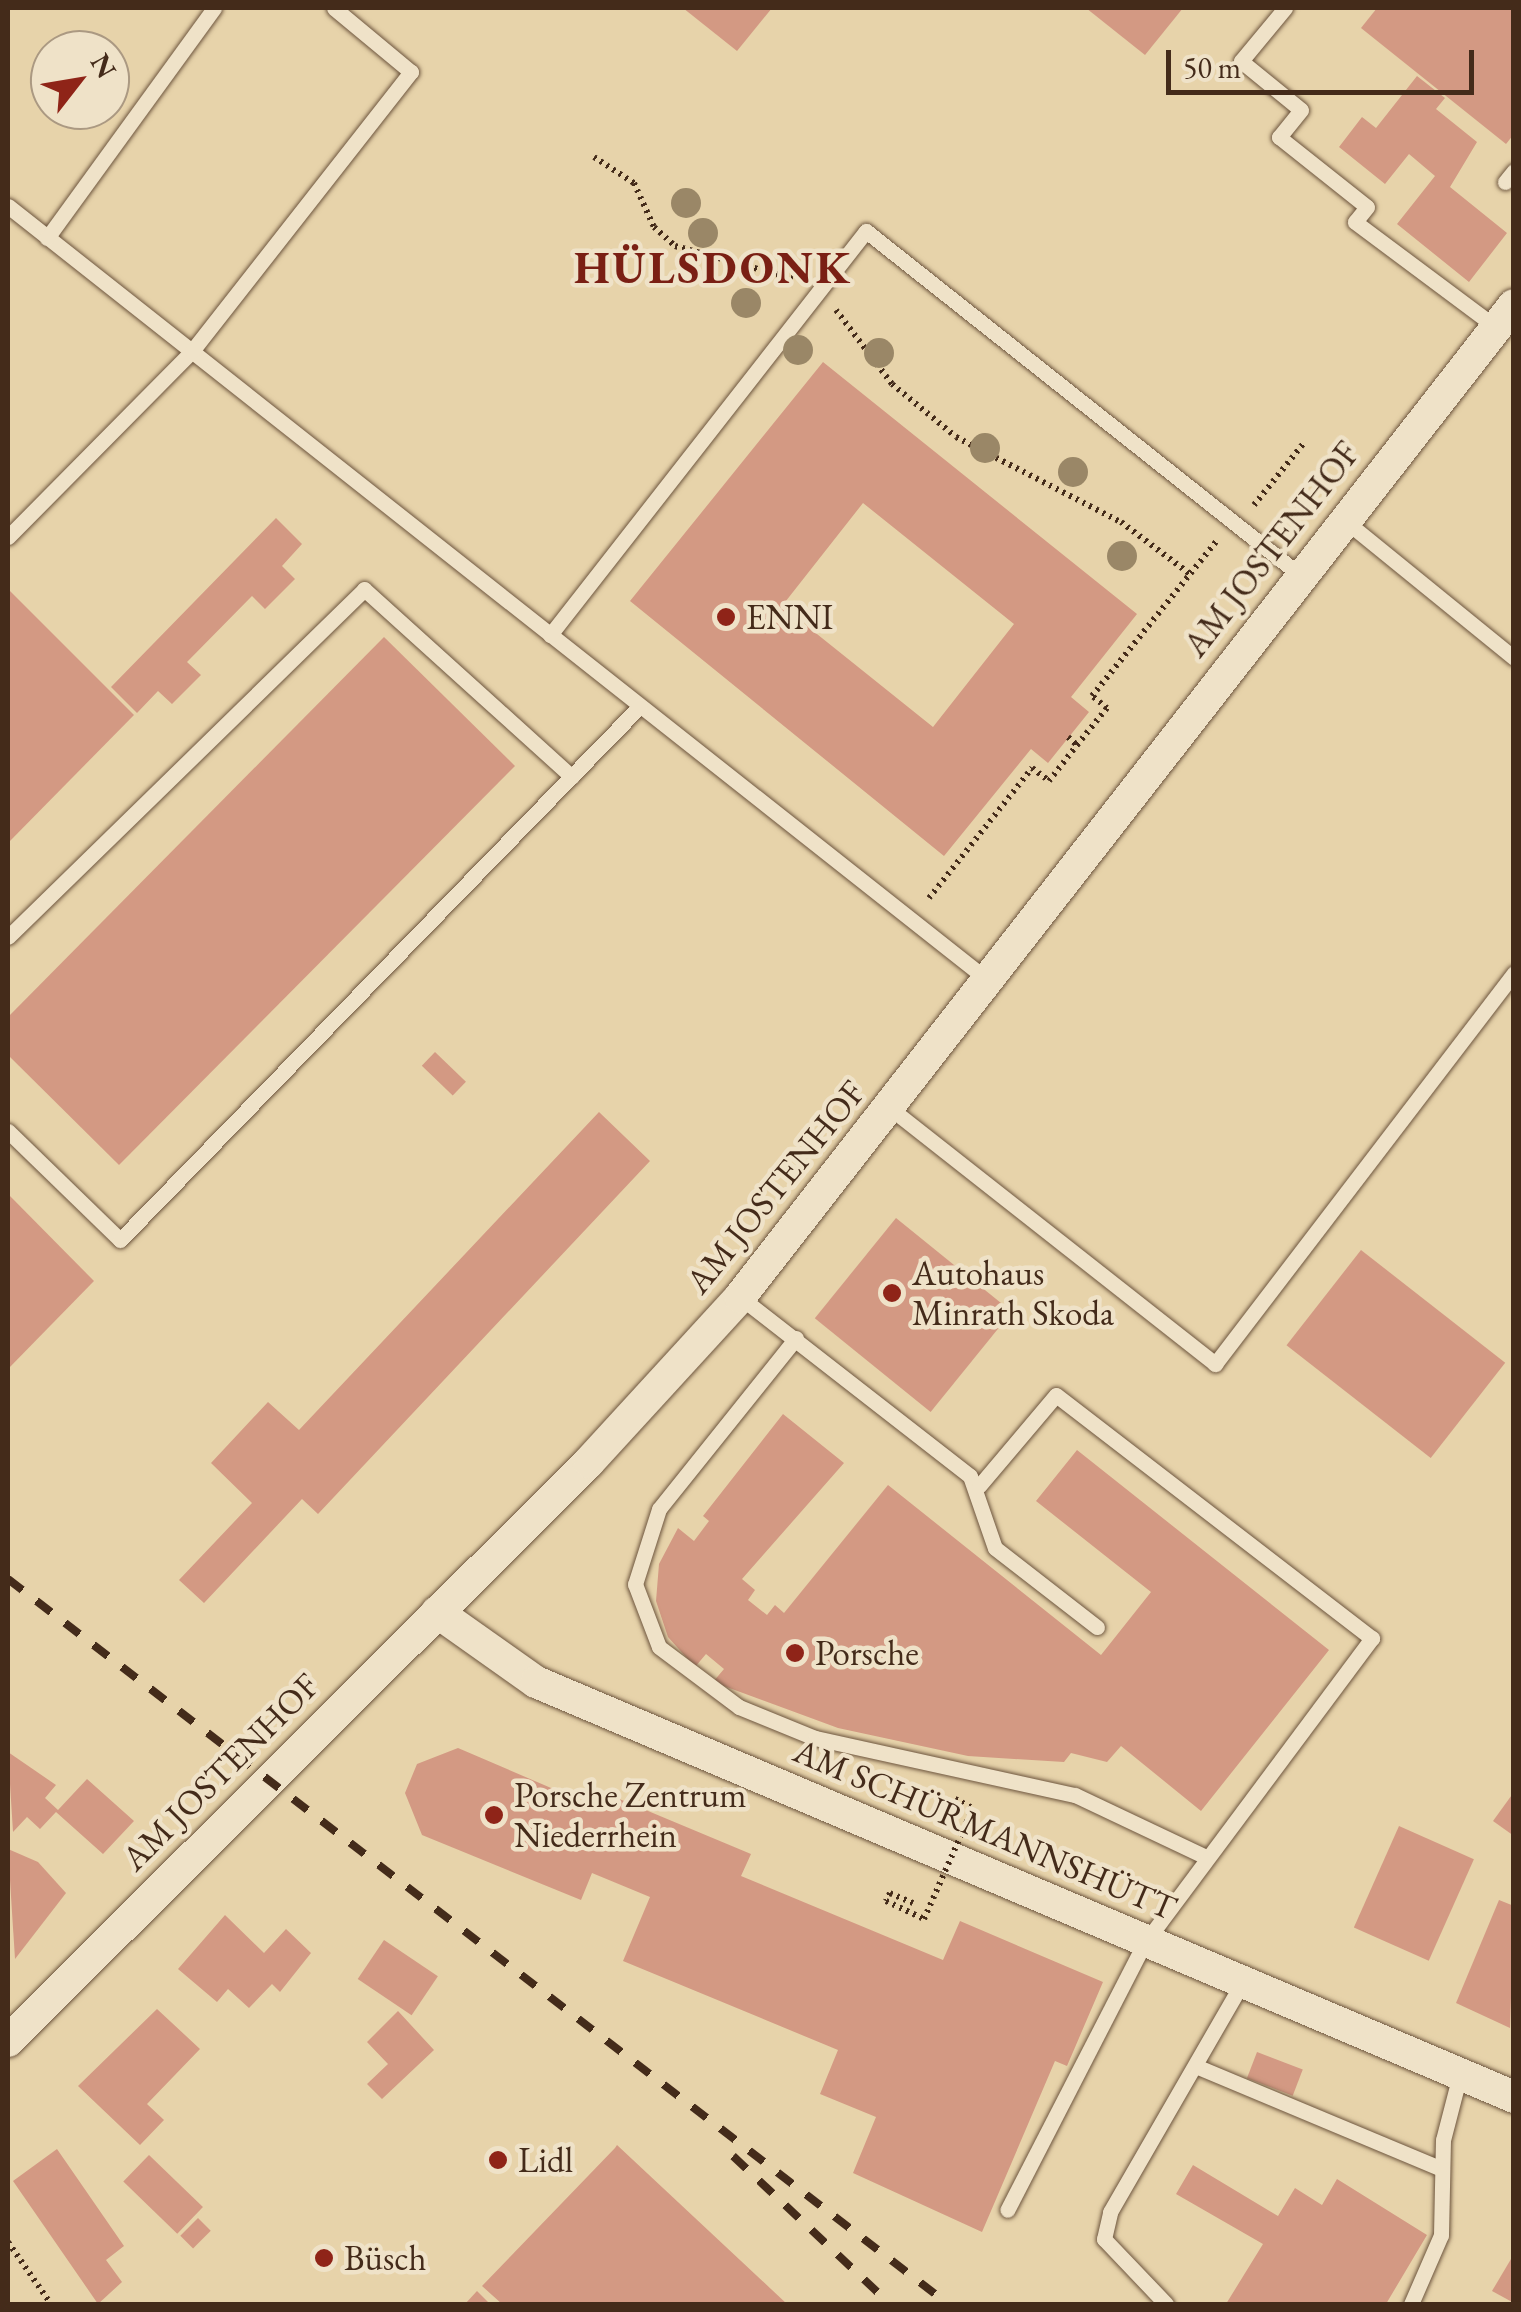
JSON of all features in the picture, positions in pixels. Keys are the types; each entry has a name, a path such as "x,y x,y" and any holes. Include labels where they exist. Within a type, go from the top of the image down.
{"street":[{"name":"AM JOSTENHOF","path":"8,2041 438,1612 740,1297 1505,316"},
{"name":"AM SCHÜRMANNSHÜTT","path":"438,1612 536,1682 1459,2078 1514,2097"}],"lane":[{"path":"47,238 214,8"},
{"path":"8,537 192,351 411,72 334,8"},
{"path":"1285,8 1241,61 1301,110 1279,138 1367,207 1355,222 1505,316"},
{"path":"8,206 989,981"},
{"path":"550,635 866,231 1300,575"},
{"path":"1343,519 1514,658"},
{"path":"8,937 364,588 572,777"},
{"path":"8,1130 120,1240 640,706"},
{"path":"890,1108 1215,1364 1514,973"},
{"path":"740,1297 979,1486 995,1548 1096,1627"},
{"path":"796,1338 659,1509 635,1584 659,1647 739,1707 815,1738 1074,1795 1206,1857"},
{"path":"979,1486 1056,1395 1372,1638 1145,1942 1007,2210"},
{"path":"1166,2304 1104,2239 1110,2212 1198,2067 1242,1983"},
{"path":"1198,2067 1442,2169"},
{"path":"1411,2304 1441,2236 1442,2169 1459,2078"}],"path":[{"path":"594,157 634,183 654,227 675,246 780,271 818,294 892,384 956,437 1121,522 1190,574"},
{"path":"912,920 1032,768 1048,781 1108,708 1092,696 1190,574 1303,444"},
{"path":"1068,737 1077,745"},
{"path":"913,1903 890,1893 886,1901 924,1919 974,1808"},
{"path":"8,2242 51,2304"}],"building":[{"path":"683,8 772,8 737,51"},
{"path":"1086,8 1183,8 1145,55"},
{"path":"1377,8 1514,8 1514,134 1506,144 1361,28"},
{"path":"1417,76 1445,98 1436,109 1477,142 1450,187 1507,233 1469,282 1397,224 1435,176 1409,154 1385,184 1339,147 1362,117 1376,128"},
{"name":"ENNI","path":"823,362 1137,614 1071,697 1089,712 1048,763 1031,749 944,856 630,601","holes":["863,503 1014,624 933,727 782,606"]},
{"path":"276,518 302,544 282,566 295,579 265,609 252,596 187,662 201,675 172,704 158,691 137,713 111,687"},
{"path":"8,589 134,715 8,843"},
{"path":"384,637 515,766 119,1165 8,1055 8,1017"},
{"path":"435,1052 466,1082 453,1096 422,1066"},
{"path":"599,1112 650,1161 318,1514 302,1499 204,1603 179,1580 252,1503 211,1463 268,1402 299,1430"},
{"path":"8,1194 94,1281 8,1369"},
{"path":"896,1218 1012,1312 931,1412 815,1318"},
{"path":"1361,1250 1505,1363 1431,1458 1287,1345"},
{"path":"783,1414 844,1463 742,1579 755,1590 748,1600 767,1615 775,1605 784,1613 888,1485 1101,1655 1151,1592 1036,1501 1077,1450 1329,1650 1201,1811 1121,1746 1107,1762 1071,1753 1064,1762 968,1756 838,1728 713,1682 724,1669 706,1654 695,1667 668,1637 656,1601 659,1564 678,1528 694,1541 709,1521 703,1516"},
{"path":"458,1748 586,1803 593,1788 751,1854 741,1876 943,1960 960,1921 1103,1982 1067,2066 1055,2061 982,2232 853,2173 876,2117 820,2094 838,2050 623,1961 650,1897 592,1873 581,1900 422,1835 405,1793 417,1764"},
{"path":"8,1752 56,1785 45,1798 58,1810 87,1779 134,1821 103,1854 56,1812 40,1829 27,1817 13,1832"},
{"path":"1514,1792 1514,1836 1493,1821"},
{"path":"1399,1826 1474,1859 1429,1961 1354,1927"},
{"path":"8,1849 38,1862 66,1893 15,1959"},
{"path":"1499,1900 1514,1906 1510,2028 1456,2003"},
{"path":"225,1915 264,1953 286,1929 311,1953 280,1992 272,1984 249,2008 228,1989 217,2002 178,1969"},
{"path":"384,1940 438,1976 412,2015 358,1979"},
{"path":"157,2009 200,2049 147,2104 164,2120 140,2145 78,2086"},
{"path":"398,2011 434,2050 382,2099 367,2084 388,2064 367,2042"},
{"path":"1257,2052 1303,2070 1293,2096 1247,2078"},
{"path":"617,2145 787,2304 502,2304 482,2286"},
{"path":"57,2149 124,2246 106,2260 122,2282 98,2304 13,2181"},
{"path":"149,2155 203,2207 177,2234 123,2182"},
{"path":"1193,2165 1278,2216 1295,2188 1322,2205 1337,2179 1427,2235 1386,2304 1226,2304 1263,2244 1176,2194"},
{"path":"198,2218 211,2231 193,2248 180,2236"},
{"path":"1514,2254 1514,2303 1492,2291"},
{"path":"477,2291 490,2304 465,2304"}],"railway":[{"path":"8,1579 948,2304"},
{"path":"733,2156 890,2304"}],"place":[{"name":"ENNI","path":"726,617"},
{"name":"Autohaus Minrath Skoda","path":"892,1293"},
{"name":"Porsche","path":"795,1653"},
{"name":"Porsche Zentrum Niederrhein","path":"494,1815"},
{"name":"Lidl","path":"498,2160"},
{"name":"Büsch","path":"324,2258"}],"district":[{"name":"HÜLSDONK","path":"713,268"}]}
